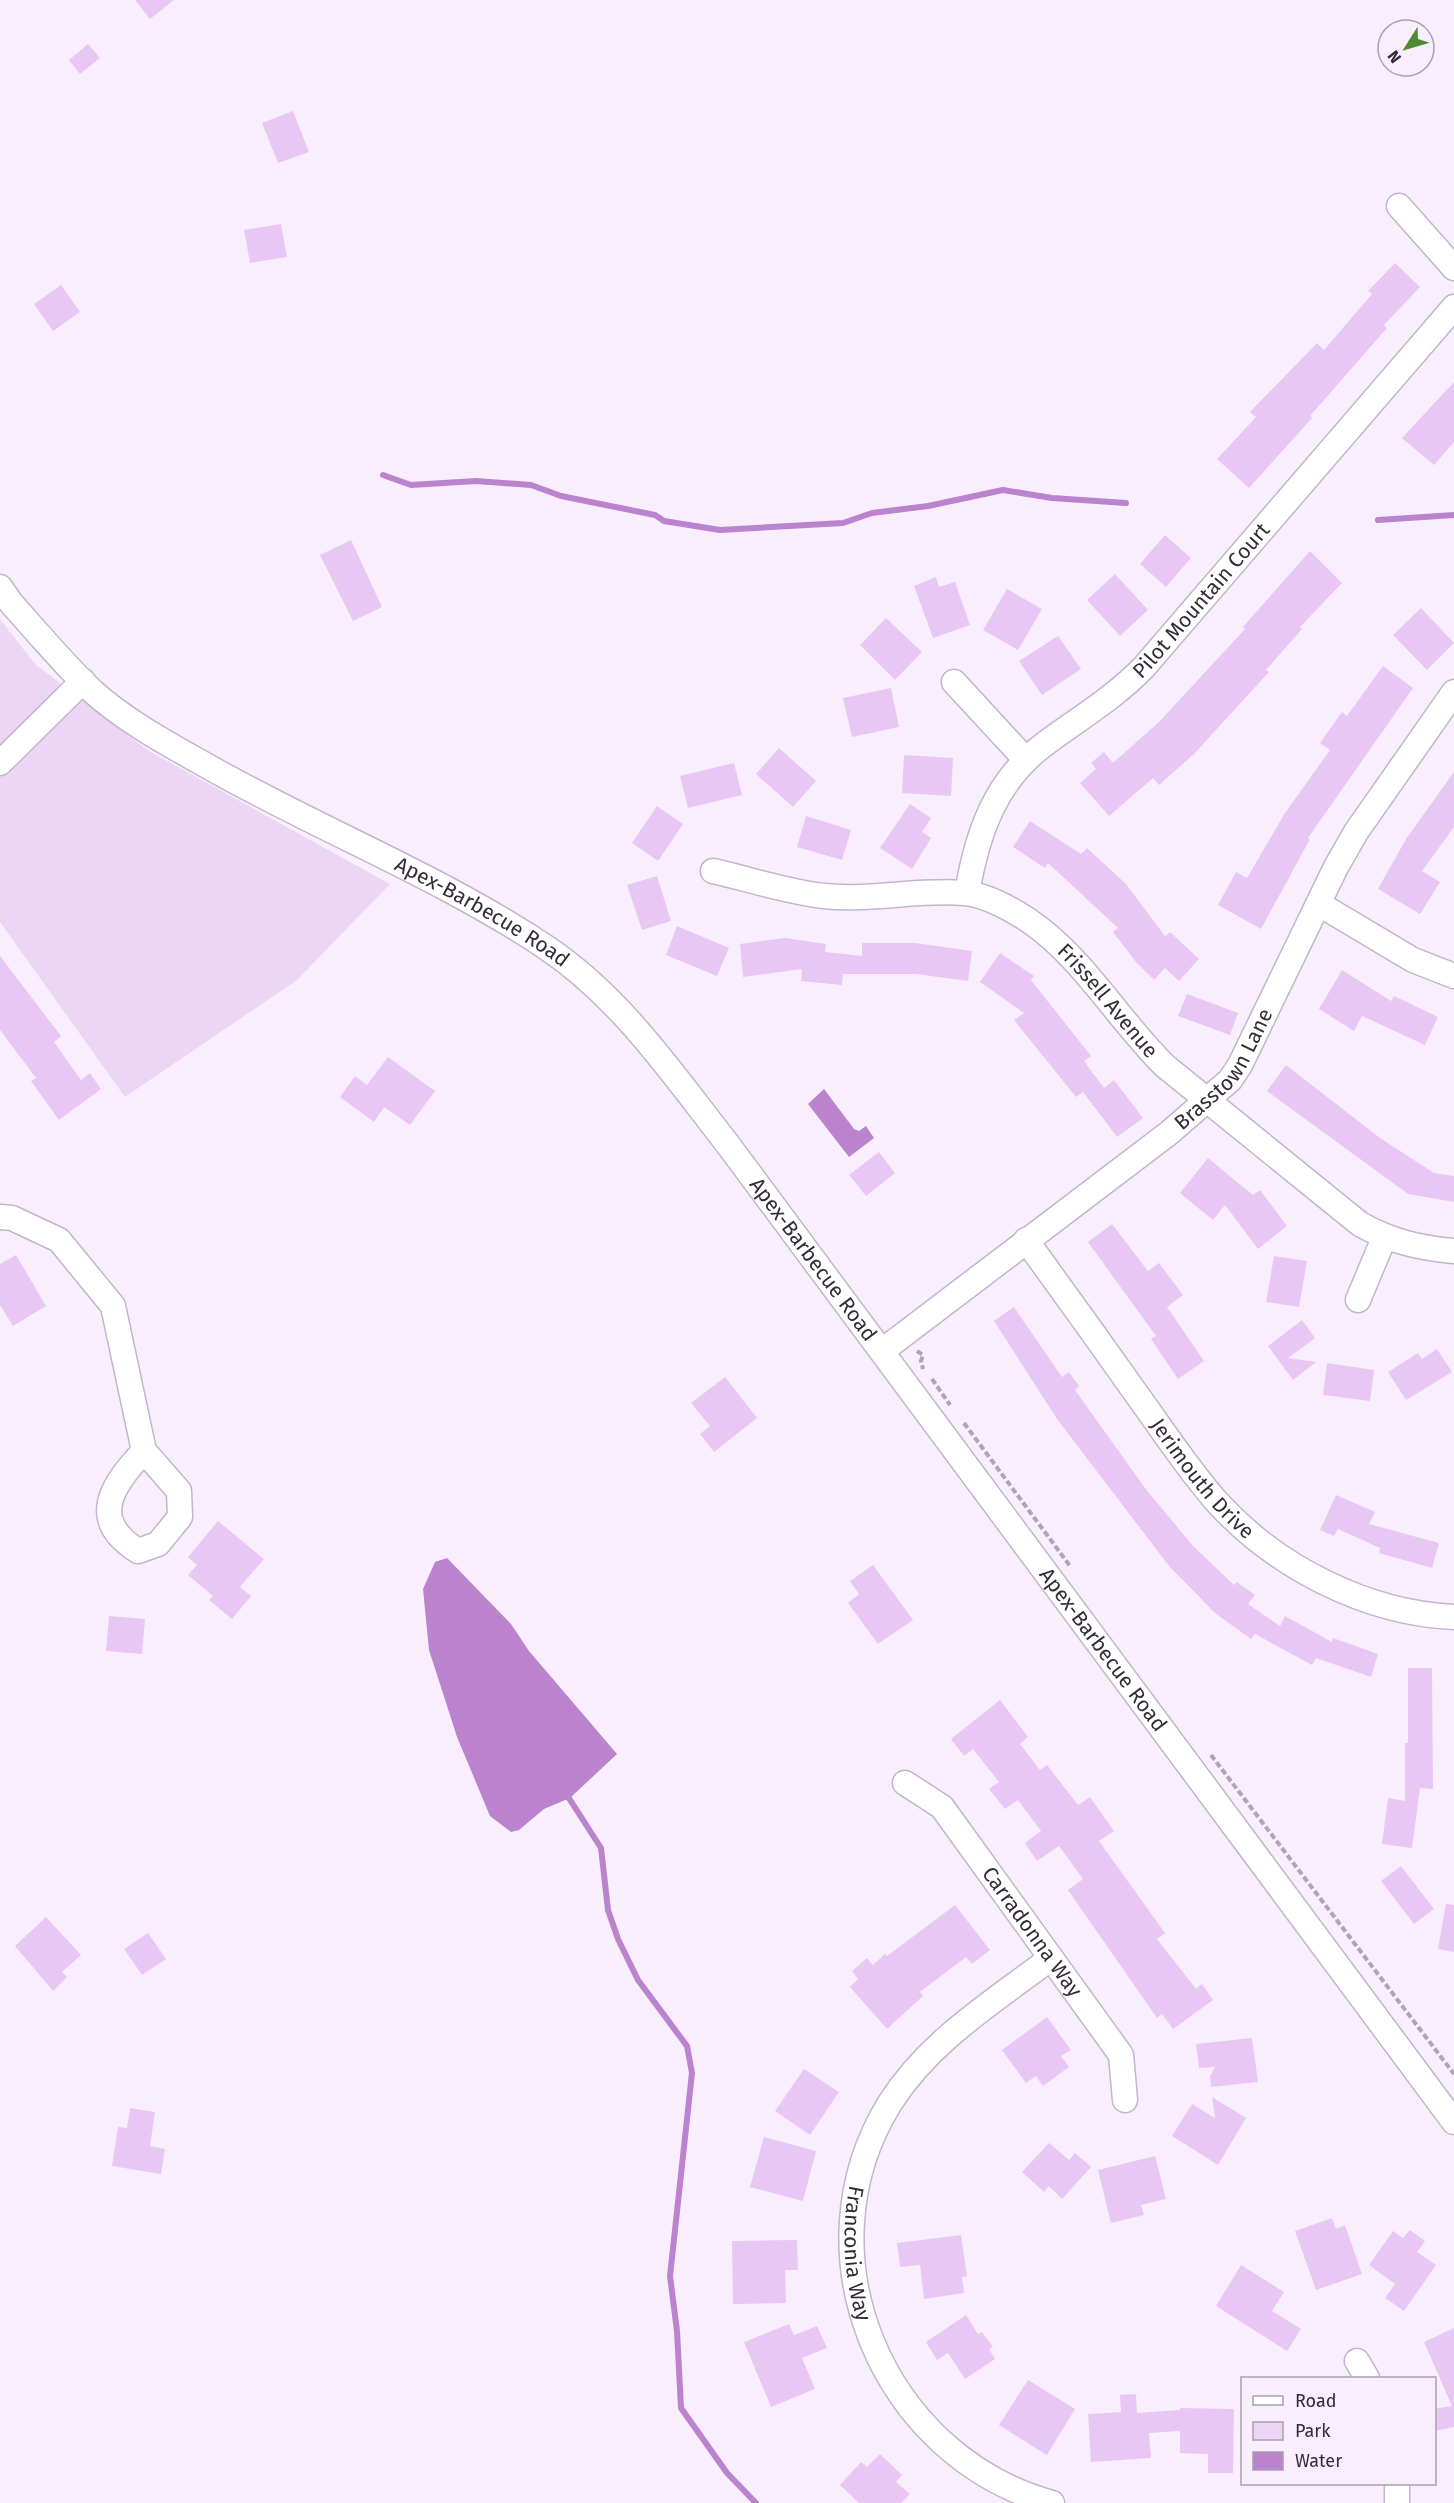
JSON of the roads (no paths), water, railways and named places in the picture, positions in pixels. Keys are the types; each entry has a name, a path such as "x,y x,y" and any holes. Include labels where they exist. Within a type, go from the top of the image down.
{"street":[{"path":"1399,206 1454,268"},
{"name":"Pilot Mountain Court","path":"967,893 978,838 987,816 1000,792 1026,760 1114,695 1144,667 1454,308"},
{"name":"Apex-Barbecue Road","path":"0,587 11,603 83,681 118,710 177,749 270,802 454,892 548,949 597,989 642,1034 882,1351 1454,2122"},
{"path":"0,763 83,681"},
{"path":"954,682 1026,760"},
{"name":"Brasstown Lane","path":"882,1351 1169,1133 1230,1080 1240,1065 1356,832 1454,692"},
{"name":"Frissell Avenue","path":"713,871 823,896 866,898 967,893 1005,908 1045,933 1083,972 1142,1044 1345,1213 1384,1238 1413,1246 1454,1251"},
{"path":"1319,904 1413,960 1454,976"},
{"path":"0,1217 12,1218 59,1240 113,1306 144,1451"},
{"path":"1358,1300 1384,1238"},
{"name":"Jerimouth Drive","path":"1026,1240 1201,1483 1238,1523 1290,1563 1320,1580 1381,1604 1454,1617"},
{"name":"Carradonna Way","path":"905,1783 942,1807 1121,2055 1125,2100"},
{"name":"Franconia Way","path":"1051,1958 941,2042 904,2082 881,2122 861,2170 852,2237 852,2262 864,2319 873,2346 899,2395 936,2439 963,2462 1002,2486 1052,2503"},
{"path":"1397,2485 1397,2503"}],"water":[{"path":"824,1089 854,1129 859,1131 866,1126 874,1138 849,1157 808,1104"},
{"path":"447,1558 511,1624 529,1651 617,1754 570,1798 544,1809 519,1830 511,1832 490,1816 457,1737 429,1650 423,1589 435,1562"}],"waterway":[{"path":"383,475 411,485 476,481 531,485 561,496 655,515 664,521 720,530 843,523 872,513 928,506 1003,490 1052,498 1126,503"},
{"path":"1378,520 1454,515"},
{"path":"565,1792 601,1848 608,1910 618,1939 638,1980 687,2046 692,2073 670,2276 677,2331 681,2408 727,2473 756,2503"}]}
